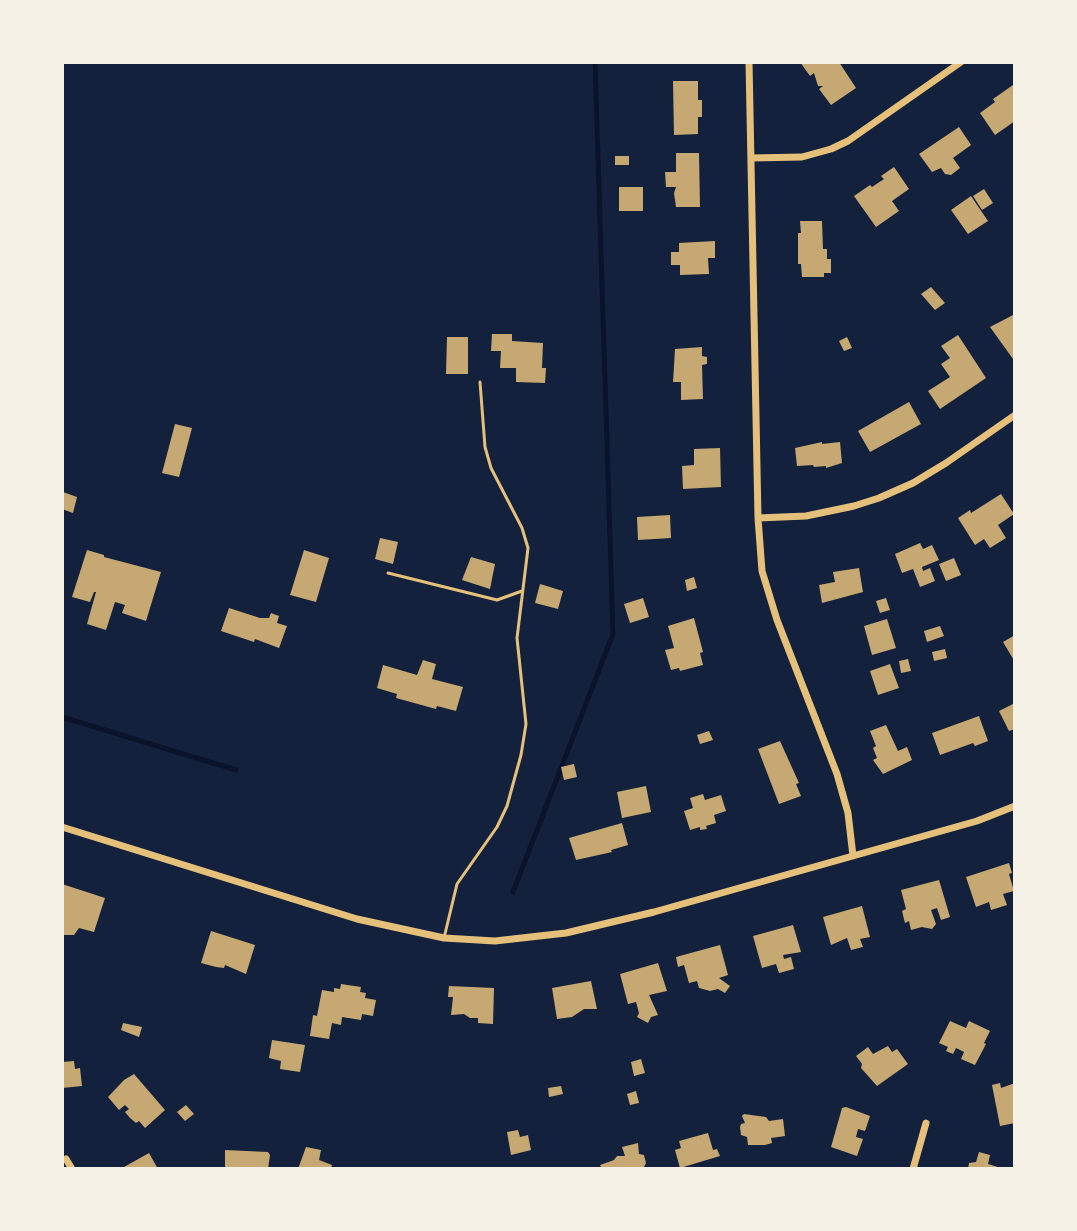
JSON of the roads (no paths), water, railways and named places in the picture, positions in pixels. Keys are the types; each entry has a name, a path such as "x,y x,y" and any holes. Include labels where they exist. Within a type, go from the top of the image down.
{"street":[{"path":"749,62 759,551 767,592 837,774 848,813 853,856"},
{"path":"751,158 802,157 831,149 848,141 961,62"},
{"path":"758,518 806,516 879,498 913,483 946,463 1015,415"},
{"path":"62,827 357,919 444,938 495,941 566,933 683,904 977,821 1015,806"},
{"path":"913,1169 926,1123"},
{"path":"66,1159 72,1169"}],"lane":[{"path":"444,938 457,884 497,827 507,806 526,724 517,638 528,548 522,528 491,468 485,447 480,382"},
{"path":"388,573 497,600 522,591"}],"waterway":[{"path":"513,892 613,634 595,62"},
{"path":"62,717 236,770"}]}
